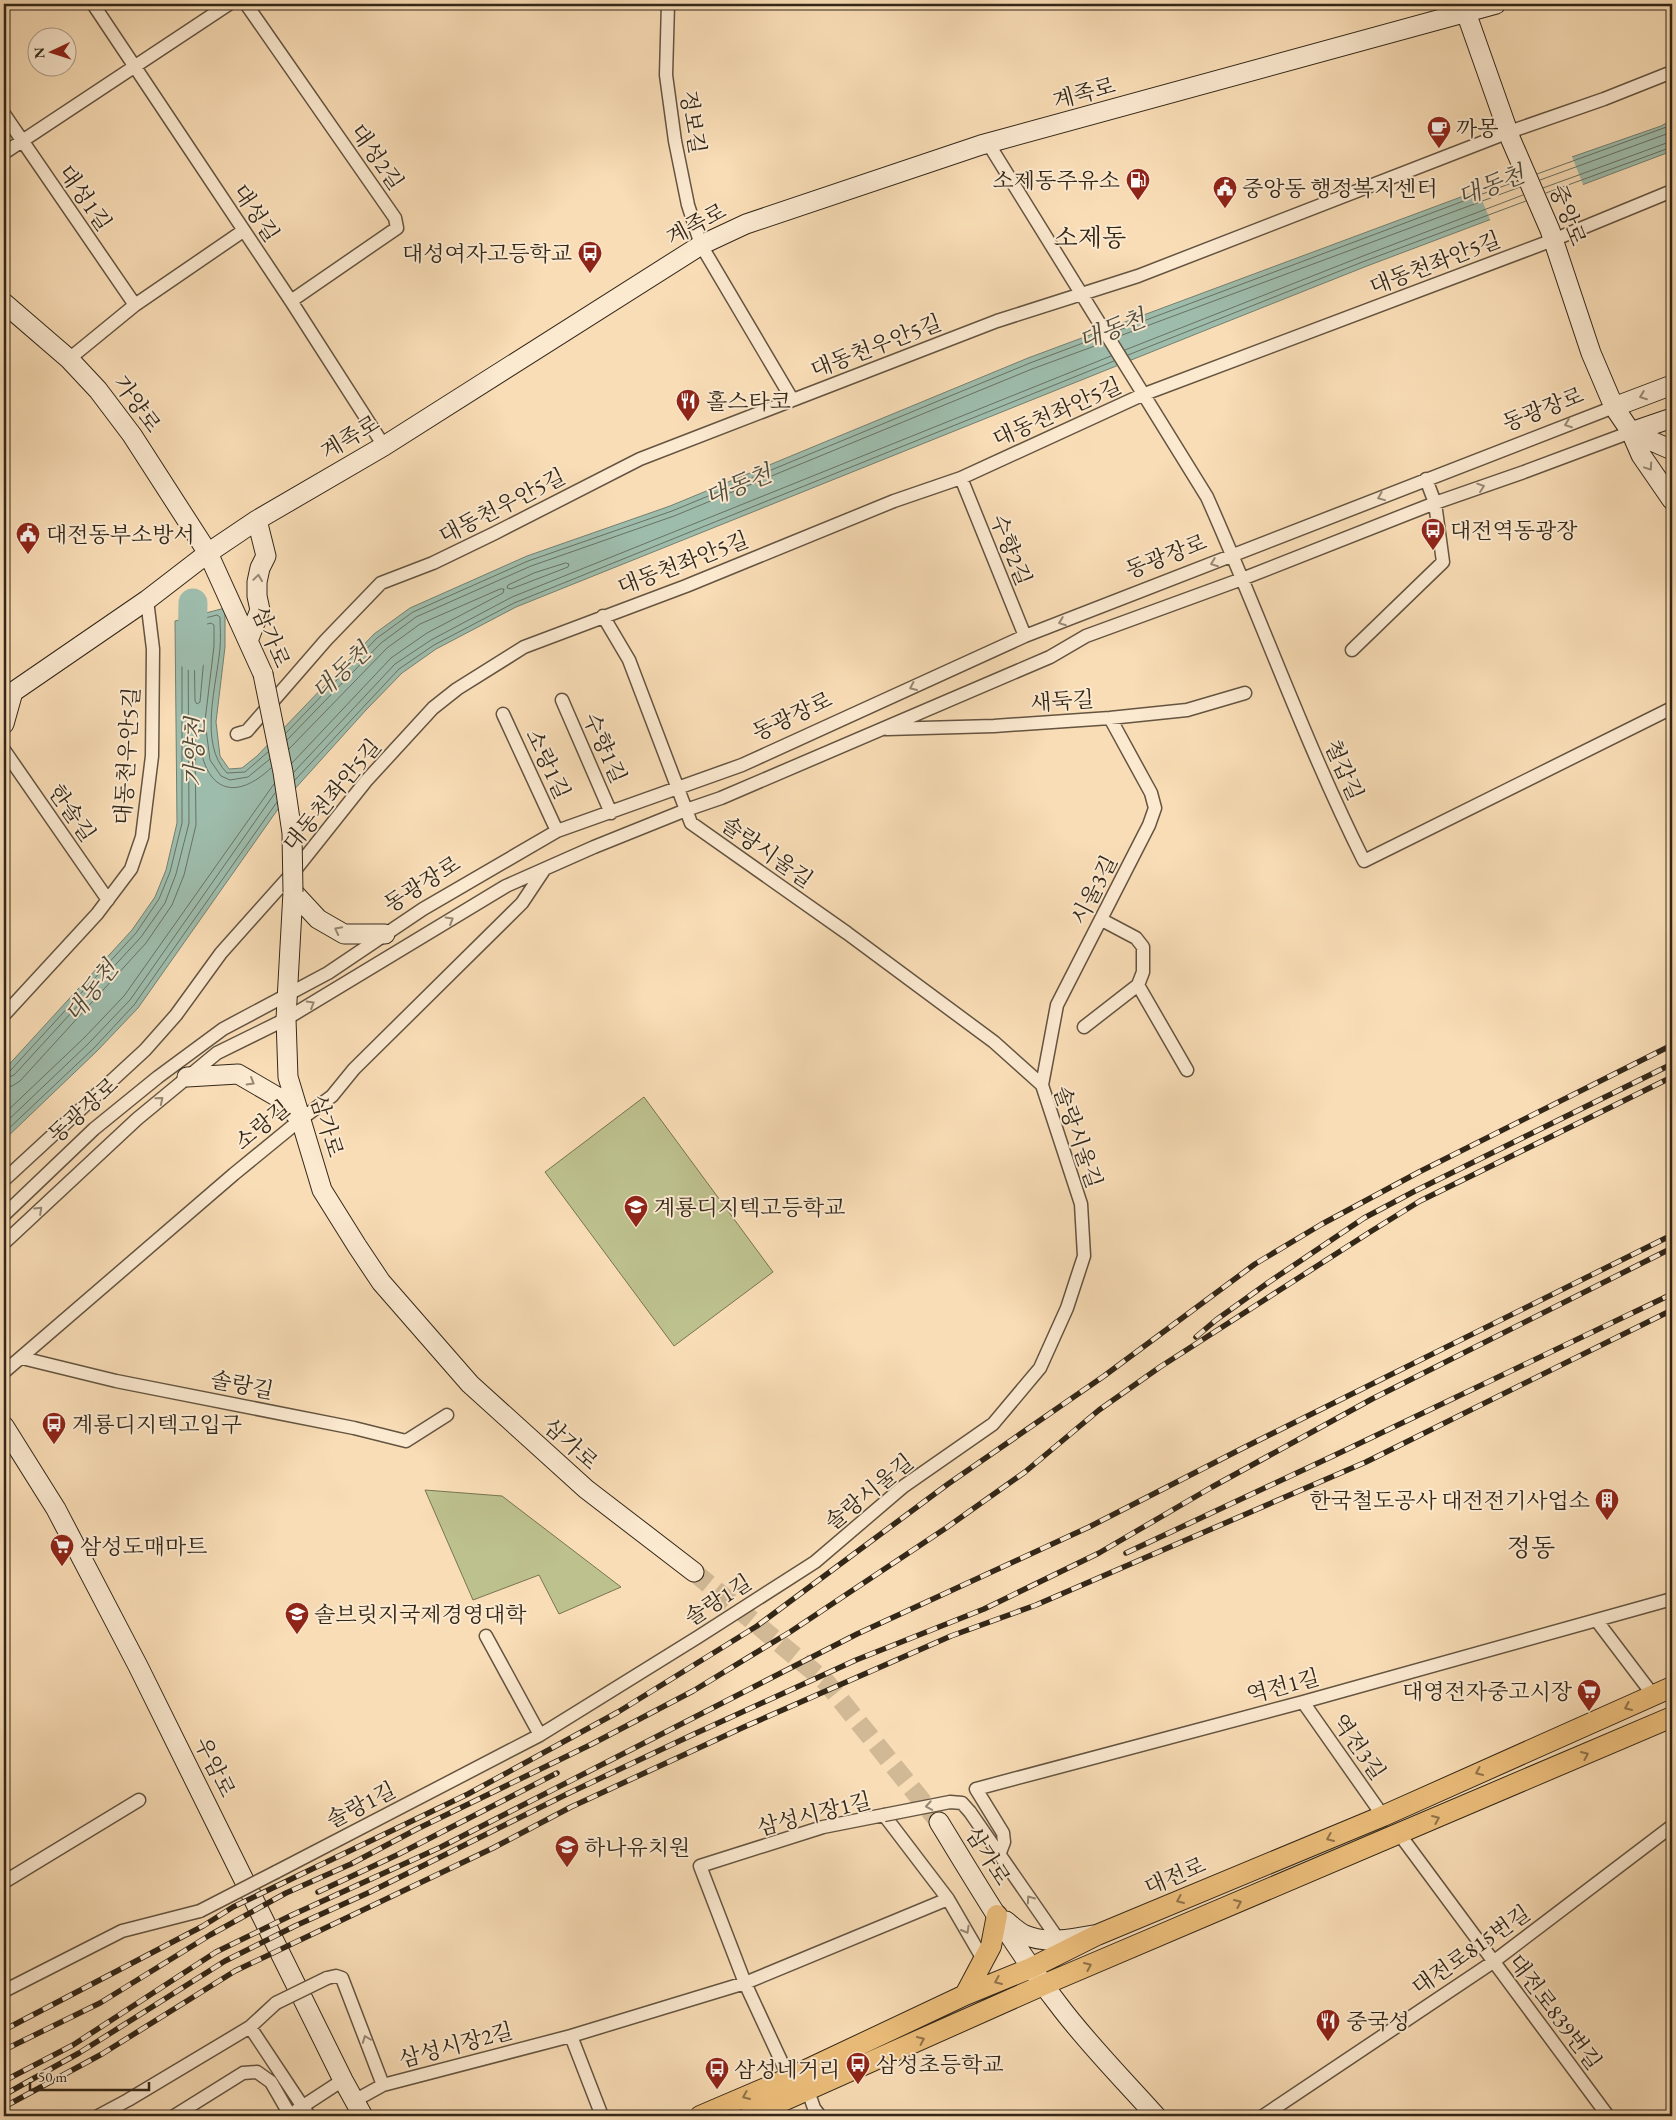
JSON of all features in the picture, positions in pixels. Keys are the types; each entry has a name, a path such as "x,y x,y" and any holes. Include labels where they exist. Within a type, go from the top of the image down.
{"main road":[{"name":"계족로","path":"4,724 8,692 148,600 208,553 257,520 384,446 701,245 746,224 988,144 1465,8 1496,4"},
{"name":"중앙로","path":"1465,8 1510,136 1551,235 1591,353 1614,407 1631,432 1641,455 1672,500"},
{"name":"가양로","path":"4,302 70,359 98,390 132,435 208,553"},
{"name":"동광장로","path":"1614,407 1672,385"},
{"name":"동광장로","path":"1631,432 1672,418"},
{"path":"1631,432 1672,450"},
{"path":"248,641 260,610 257,582 260,568 266,556 257,520"},
{"name":"삼가로","path":"208,553 264,674 283,772 292,832 294,892 286,1019 288,1077 322,1190 381,1282 470,1384 586,1489 694,1572"},
{"path":"294,892 318,919 344,934 386,934"},
{"path":"187,1078 238,1074 281,1099 300,1120"},
{"name":"우암로","path":"4,1426 9,1448 56,1509 138,1666 359,2109"},
{"name":"대전로","path":"700,2116 789,2078 965,1995 1031,1968 1097,1935 1383,1816 1672,1687"},
{"path":"748,2116 808,2091 1043,1985 1672,1717"},
{"name":"삼가로","path":"940,1822 996,1915 1059,2007 1156,2116"},
{"name":"삼가로","path":"996,1915 1025,1936 1058,1939 1097,1935"},
{"path":"965,1995 991,1946 996,1915"}],"street":[{"name":"대성길","path":"93,4 291,301 384,446"},
{"path":"4,154 229,4"},
{"name":"대성2길","path":"246,4 395,218 397,228 291,301"},
{"name":"정보길","path":"668,4 666,75 675,141 688,205 701,245 792,399"},
{"name":"대동천우안5길","path":"237,734 247,731 326,640 380,584 433,563 495,534 640,459 997,321 1084,298 1510,136 1672,72"},
{"name":"대성1길","path":"4,114 135,305"},
{"path":"988,144 1084,298"},
{"name":"대동천좌안5길","path":"4,1180 145,1050 176,1015 221,953 296,869 366,782 434,708 457,689 524,646 686,586 894,501 962,478 1140,391 1672,191"},
{"path":"70,359 135,305 243,231"},
{"name":"철갑길","path":"1084,298 1206,497 1233,556 1288,694 1364,861 1672,708"},
{"name":"동광장로","path":"4,1215 94,1129 222,1028 288,996 328,973 423,909 557,831 742,765 1025,636 1614,407"},
{"name":"동광장로","path":"4,1243 137,1119 217,1053 286,1019 506,886 594,846 721,798 1050,657 1086,636 1242,579 1435,503 1631,432"},
{"name":"수향2길","path":"962,478 1025,636"},
{"path":"1352,650 1443,562 1435,503 1426,479"},
{"name":"대동천우안5길","path":"4,1015 108,900 131,869 142,837 152,756 153,649 148,600"},
{"name":"솔랑시울길","path":"603,616 628,660 691,823 847,933 994,1042 1042,1086 1081,1204 1084,1256 1067,1308 1040,1368 993,1424 904,1486 815,1562"},
{"name":"새둑길","path":"880,729 994,726 1110,718 1187,710 1245,693"},
{"name":"수향1길","path":"562,700 611,812"},
{"name":"소랑1길","path":"502,714 557,831"},
{"name":"시울3길","path":"1042,1086 1057,1005 1102,920 1149,825 1155,808 1151,792 1110,718"},
{"name":"한솔길","path":"4,750 108,900"},
{"name":"소랑길","path":"4,1372 234,1174 332,1096 354,1069 522,903 545,868"},
{"path":"1084,1027 1138,985 1143,972 1143,947 1136,938 1102,920"},
{"path":"1138,985 1188,1070"},
{"name":"솔랑길","path":"22,1358 116,1381 354,1428 406,1441 447,1415"},
{"name":"솔랑1길","path":"4,1991 122,1930 200,1911 540,1734 698,1637 815,1562"},
{"name":"역전1길","path":"999,1855 1004,1842 1003,1833 976,1789 1303,1702 1672,1599"},
{"path":"1597,1621 1653,1695"},
{"path":"486,1636 540,1734"},
{"name":"역전3길","path":"1303,1702 1383,1816"},
{"path":"4,1882 139,1800"},
{"path":"884,1815 950,1802 962,1803 1058,1939"},
{"name":"삼성시장1길","path":"745,1983 700,1866 823,1827 884,1815 948,1899 984,1961"},
{"name":"대전로815번길","path":"1263,2116 1493,1962 1672,1826"},
{"name":"대전로839번길","path":"1400,1834 1608,2116"},
{"name":"삼성시장2길","path":"359,2109 383,2085 571,2036 745,1983 948,1899"},
{"path":"98,2116 250,2027 276,2003 326,1978 336,1976 342,1978 383,2085"},
{"path":"745,1983 789,2078"},
{"path":"250,2027 306,2112"},
{"path":"571,2036 602,2116"},
{"path":"174,2116 243,2072 257,2072 271,2082 289,2116 306,2112 343,2080"},
{"path":"808,2091 814,2108 820,2116"}],"green space":[{"path":"644,1097 773,1272 674,1346 545,1172"},
{"path":"425,1490 502,1496 621,1587 559,1614 539,1575 473,1600"}],"water":[{"name":"대동천","path":"1672,120 1672,151 1367,266 516,607 436,649 402,673 283,802 138,1008 97,1051 4,1140 4,1070 132,930 155,897 166,870 177,823 175,621 225,608 225,647 216,722 220,756 229,769 242,768 257,756 374,634 410,608 527,556 670,506 1028,358 1520,175 1661,126"}],"pier":[{"path":"1571,154 1584,187 1491,222 1477,188"}],"waterway":[{"name":"가양천","path":"192,656 193,603"}],"tunnel":[{"path":"694,1572 826,1682 939,1822"}],"railway":[{"path":"4,2030 203,1926 233,1907 468,1794 618,1712 757,1626 948,1484 1104,1376 1255,1264 1322,1224 1419,1172 1672,1045"},
{"path":"1196,1337 1216,1320 1269,1282 1364,1218 1672,1064"},
{"path":"4,2050 100,2003 210,1935 286,1893 351,1864 417,1829 592,1744 693,1691 790,1632 946,1528 1025,1472 1099,1410 1160,1367 1370,1232 1420,1201 1672,1077"},
{"path":"4,2081 73,2045 216,1952 441,1847 857,1634 1089,1527 1243,1448 1672,1235"},
{"path":"4,2095 79,2053 225,1961 692,1735 856,1660 984,1609 1099,1553 1212,1487 1372,1399 1672,1248"},
{"path":"1126,1553 1672,1294"},
{"path":"4,2107 102,2054 235,1971 493,1848 571,1807 744,1727 951,1636 1036,1605 1366,1462 1672,1310"},
{"path":"318,1892 399,1854 557,1773"}],"place":[{"name":"까몽","path":"1439,149"},
{"name":"소제동주유소","path":"1138,201"},
{"name":"중앙동 행정복지센터","path":"1225,209"},
{"name":"대성여자고등학교","path":"590,274"},
{"name":"홀스타코","path":"688,422"},
{"name":"대전역동광장","path":"1433,551"},
{"name":"대전동부소방서","path":"28,555"},
{"name":"계룡디지텍고등학교","path":"636,1228"},
{"name":"계룡디지텍고입구","path":"54,1445"},
{"name":"한국철도공사 대전전기사업소","path":"1607,1521"},
{"name":"삼성도매마트","path":"62,1567"},
{"name":"솔브릿지국제경영대학","path":"297,1635"},
{"name":"대영전자중고시장","path":"1589,1712"},
{"name":"하나유치원","path":"567,1868"},
{"name":"중국성","path":"1328,2042"},
{"name":"삼성초등학교","path":"858,2085"},
{"name":"삼성네거리","path":"717,2090"}],"district":[{"name":"소제동","path":"1090,237"},
{"name":"정동","path":"1531,1547"}]}
